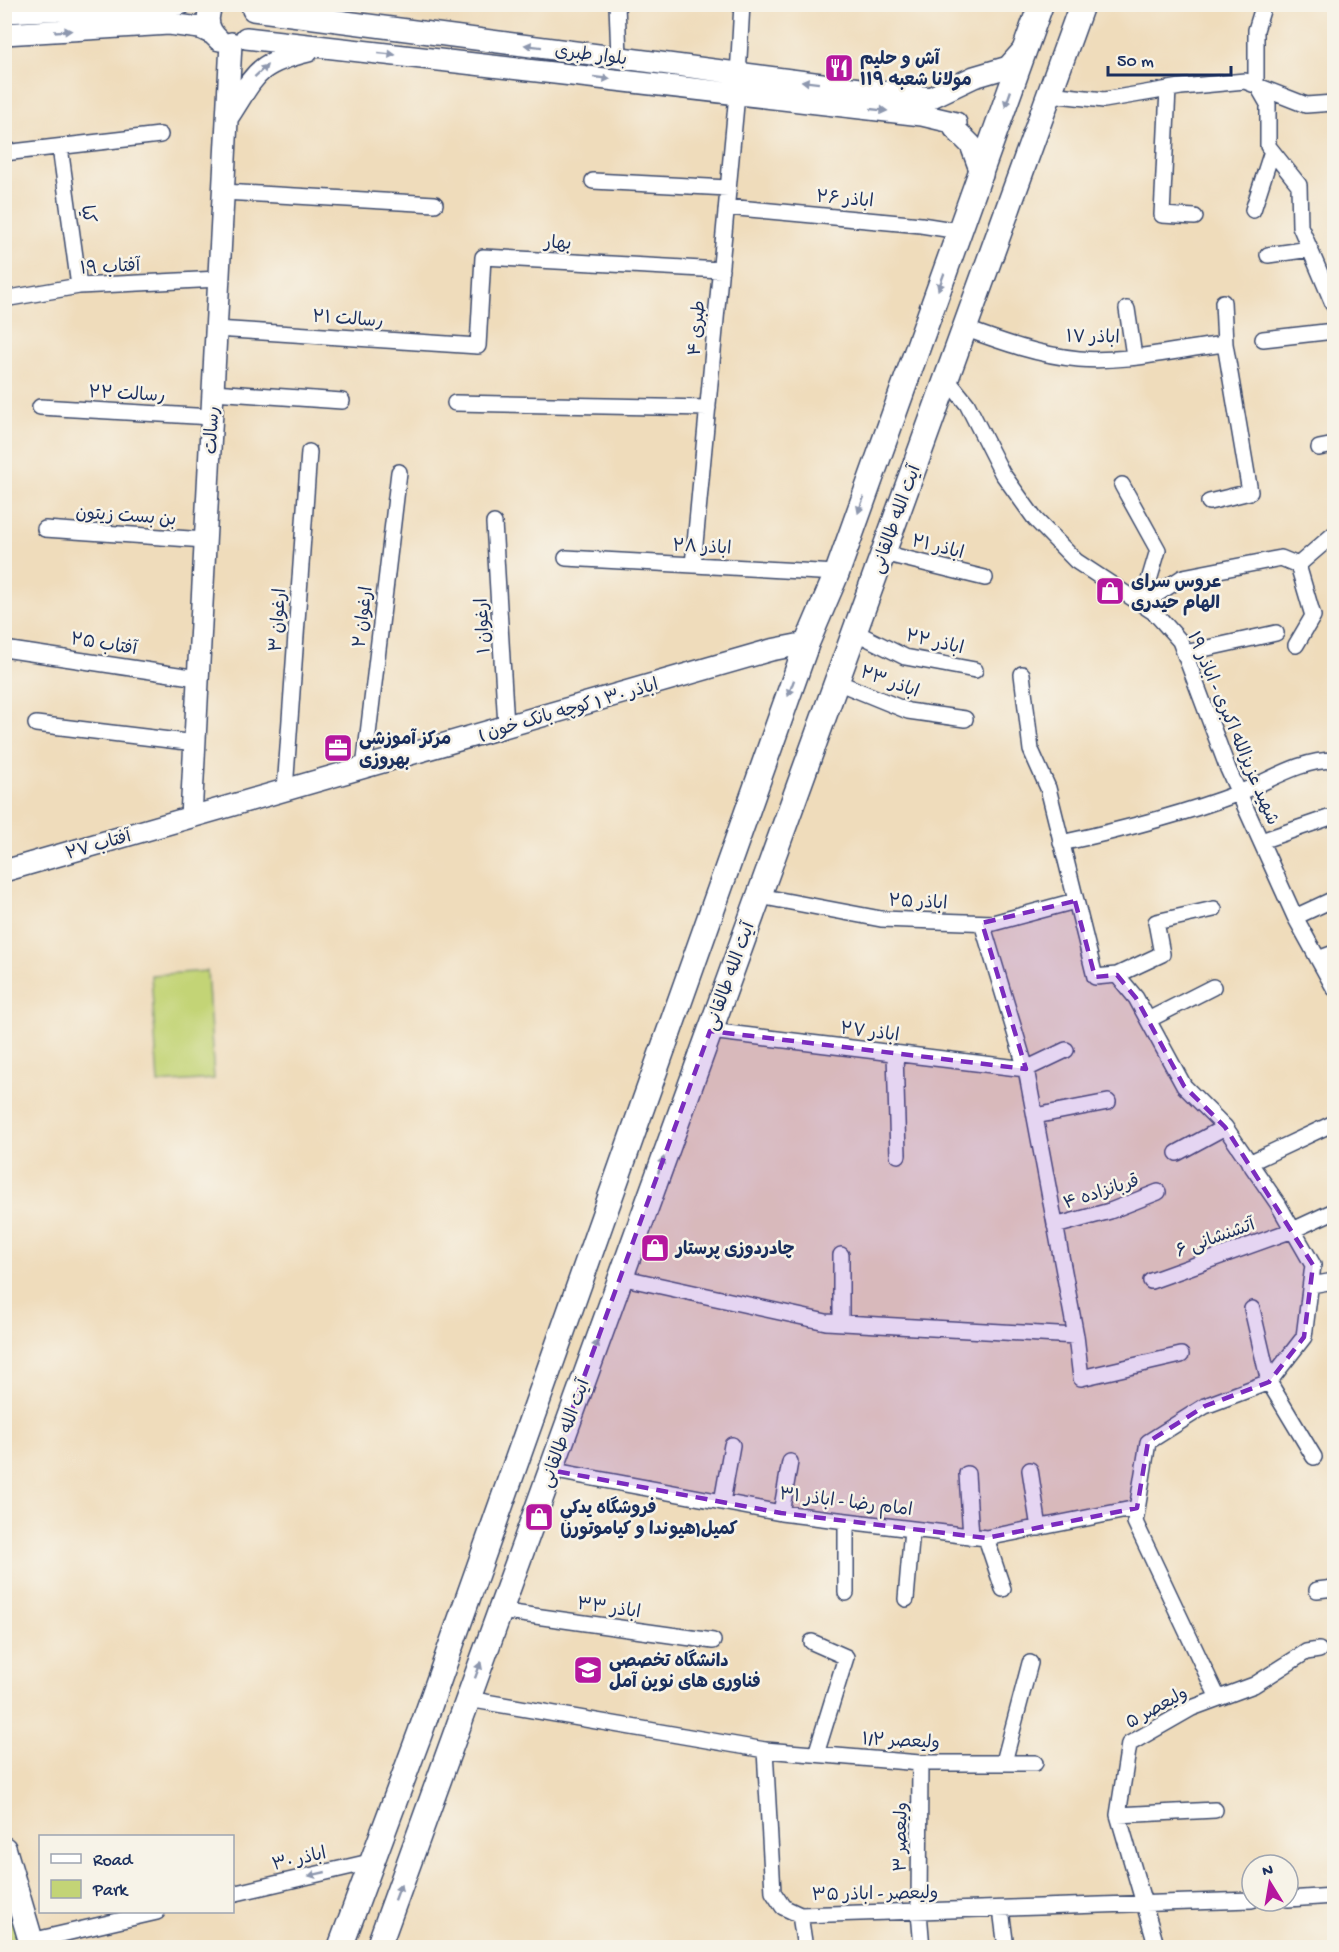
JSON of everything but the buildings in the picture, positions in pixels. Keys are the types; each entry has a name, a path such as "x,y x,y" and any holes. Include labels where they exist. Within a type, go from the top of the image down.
{"main road":[{"path":"4,12 33,8 181,4"},
{"path":"211,33 207,18 213,4"},
{"name":"آیت الله طالقانی","path":"340,1947 374,1861 807,643 837,573 959,231 982,175 1041,4"},
{"name":"آیت الله طالقانی","path":"378,1947 1082,4"},
{"name":"بلوار طبری","path":"251,7 619,57 738,83"},
{"name":"رسالت","path":"191,817 227,117 238,41 254,26 251,7"},
{"path":"4,34 170,24 200,28 211,33"},
{"name":"بلوار طبری","path":"211,33 217,38 238,41 738,83 926,106 956,123 955,129 971,145 982,175"},
{"path":"926,106 974,77 1008,67 1027,46"},
{"path":"227,117 260,69 279,58 319,48 346,50"},
{"path":"877,460 882,474 891,482 912,472"},
{"path":"849,540 861,533 872,533 880,541 883,553"},
{"name":"اباذر ۳۰ ( کوچه بانک خون )","path":"191,817 771,650 807,643"},
{"name":"آفتاب ۲۷","path":"4,871 191,817"},
{"path":"4,1849 32,1944"}],"street":[{"path":"617,4 619,57"},
{"name":"طبری ۴","path":"693,565 738,83 742,4"},
{"path":"1264,4 1256,30 1256,83 1268,104 1268,146 1299,185 1300,226 1335,306"},
{"path":"1049,94 1104,100 1168,89 1245,81 1256,83 1306,105 1335,103"},
{"path":"1168,89 1162,215 1195,217"},
{"path":"4,153 160,135"},
{"name":"کیا","path":"60,147 79,286"},
{"path":"1253,210 1272,151"},
{"path":"593,181 728,188"},
{"path":"223,192 435,204"},
{"name":"اباذر ۲۶","path":"726,207 959,231"},
{"path":"1268,255 1310,249"},
{"name":"بهار","path":"478,346 483,257 721,270"},
{"name":"آفتاب ۱۹","path":"4,299 79,286 219,279"},
{"path":"1209,502 1250,492 1225,344 1222,302"},
{"path":"1127,309 1134,356"},
{"name":"اباذر ۱۷","path":"964,328 1024,350 1081,359 1134,356 1225,344"},
{"name":"رسالت ۲۱","path":"216,329 478,346"},
{"path":"1263,339 1335,331"},
{"name":"شهید عزیزالله اکبری - اباذر ۱۹","path":"946,378 967,404 1002,473 1035,519 1076,561 1155,613 1173,634 1185,653 1239,793 1295,917 1335,988"},
{"path":"213,392 342,401"},
{"path":"455,403 708,408"},
{"name":"رسالت ۲۲","path":"40,407 212,417"},
{"name":"ارغوان ۳","path":"285,790 309,452"},
{"name":"ارغوان ۲","path":"364,768 399,472"},
{"path":"1122,485 1158,550 1142,604"},
{"name":"ارغوان ۱","path":"494,523 506,726"},
{"name":"بن بست زیتون","path":"45,529 205,540"},
{"path":"1298,565 1335,534"},
{"name":"اباذر ۲۱","path":"883,553 985,578"},
{"name":"اباذر ۲۸","path":"566,558 837,573"},
{"path":"1142,604 1183,577 1281,558 1298,565"},
{"path":"1296,645 1313,616 1298,565"},
{"name":"اباذر ۲۲","path":"855,632 905,657 975,670"},
{"path":"1185,653 1276,633"},
{"name":"آفتاب ۲۵","path":"4,649 198,678"},
{"path":"1022,674 1031,750 1047,788 1095,977 1117,975 1162,954 1156,922 1214,909"},
{"name":"اباذر ۲۳","path":"837,682 908,711 965,719"},
{"path":"36,723 195,743"},
{"path":"1061,843 1142,825 1239,793 1314,760 1335,760"},
{"path":"1261,841 1328,818"},
{"name":"اباذر ۲۵","path":"759,896 881,919 982,923 993,923 1075,901"},
{"path":"1295,917 1335,899"},
{"path":"982,923 1026,1070 1076,1336 1081,1378 1181,1355"},
{"path":"1318,959 1335,953"},
{"path":"1117,975 1136,998 1184,1086 1225,1127 1293,1230 1313,1265 1304,1337 1269,1382 1205,1406 1148,1442 1135,1522 1218,1698"},
{"path":"1148,1020 1213,987"},
{"name":"اباذر ۲۷","path":"710,1031 1026,1070"},
{"path":"1026,1070 1066,1050"},
{"path":"895,1053 898,1155"},
{"path":"1035,1116 1108,1102"},
{"path":"1249,1162 1335,1123"},
{"path":"1177,1153 1225,1127"},
{"name":"قربانزاده ۴","path":"1055,1226 1110,1211 1158,1192"},
{"name":"آتشنشانی ۶","path":"1151,1281 1293,1230 1335,1211"},
{"path":"841,1255 841,1323"},
{"path":"620,1277 841,1323 1076,1336"},
{"path":"1311,1285 1335,1281"},
{"path":"1252,1309 1269,1382 1314,1457"},
{"path":"722,1502 732,1444"},
{"path":"781,1513 790,1462"},
{"name":"امام رضا - اباذر ۳۱","path":"550,1470 781,1513 978,1538 1137,1508"},
{"path":"1030,1470 1039,1528"},
{"path":"968,1474 978,1538 1003,1589"},
{"path":"846,1521 846,1593"},
{"path":"906,1599 912,1529"},
{"path":"1317,1590 1335,1588"},
{"name":"اباذر ۳۳","path":"499,1611 712,1641"},
{"path":"812,1642 846,1657 816,1754"},
{"name":"ولیعصر ۵","path":"1157,1947 1118,1815 1129,1744 1192,1708 1254,1685 1306,1652 1318,1650"},
{"path":"1004,1762 1030,1663"},
{"path":"468,1699 765,1750"},
{"name":"ولیعصر ۱/۲","path":"765,1750 920,1763 1035,1763"},
{"name":"ولیعصر - اباذر ۳۵","path":"765,1750 773,1892 783,1907 800,1915 1144,1906 1240,1901"},
{"name":"ولیعصر ۳","path":"920,1763 919,1912 922,1947"},
{"path":"1118,1815 1215,1810"},
{"name":"اباذر ۳۰","path":"234,1894 374,1861"},
{"path":"1300,1898 1335,1896"},
{"path":"1001,1909 1006,1947"},
{"path":"32,1944 149,1913"},
{"path":"800,1915 805,1947"}],"highlighted area":[{"path":"1075,901 1095,977 1117,975 1136,998 1184,1086 1225,1127 1313,1265 1304,1337 1269,1382 1205,1406 1148,1442 1137,1508 986,1538 781,1513 550,1470 710,1031 1026,1069 982,923"}],"green space":[{"path":"207,971 214,1079 158,1083 151,975"},
{"path":"4,1882 24,1947 10,1947 5,1925"}],"place":[{"name":"آش و حلیم مولانا شعبه ۱۱۹","path":"839,68"},
{"name":"عروس سرای الهام حیدری","path":"1110,591"},
{"name":"مرکز آموزشی بهروزی","path":"338,748"},
{"name":"چادردوزی پرستار","path":"655,1248"},
{"name":"فروشگاه يدكي كميل(هیوندا و کیاموتورز)","path":"539,1517"},
{"name":"دانشگاه تخصصی فناوری های نوین آمل","path":"588,1670"}]}
